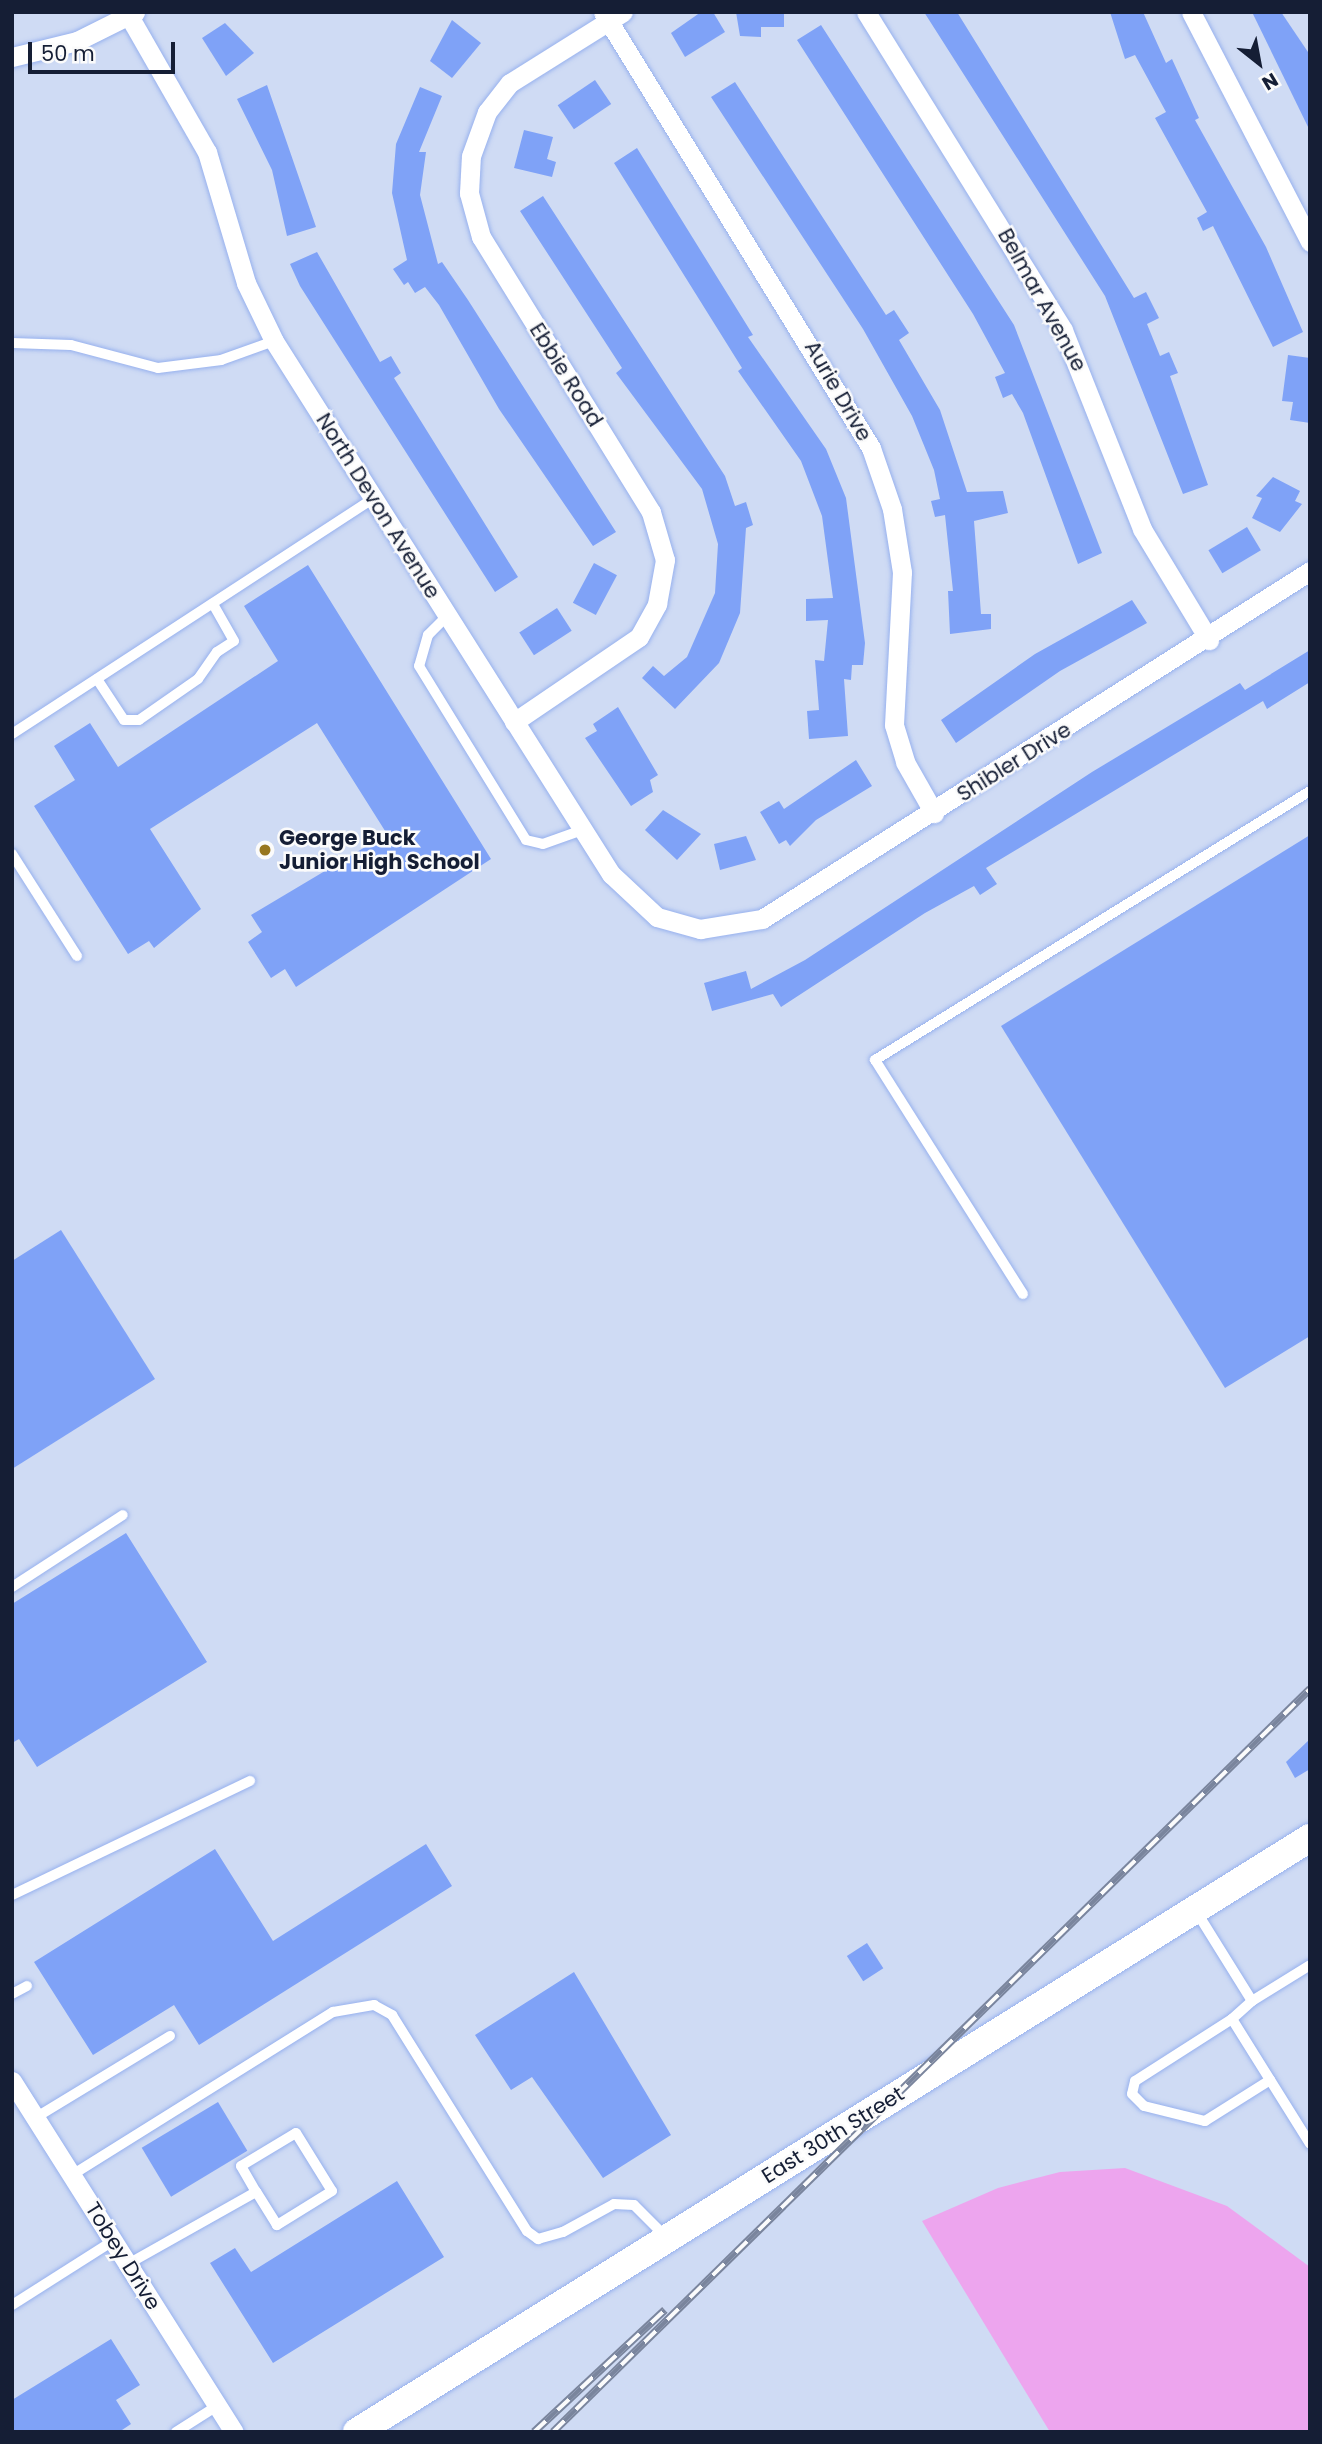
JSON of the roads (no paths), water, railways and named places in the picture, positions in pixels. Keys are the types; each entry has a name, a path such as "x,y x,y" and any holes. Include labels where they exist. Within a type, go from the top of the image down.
{"main road":[{"name":"East 30th Street","path":"357,2432 1310,1838"}],"street":[{"name":"Belmar Avenue","path":"866,12 1063,330 1142,529 1209,640"},
{"path":"1191,12 1310,242"},
{"path":"12,57 77,41 132,14"},
{"name":"North Devon Avenue","path":"132,14 207,152 243,274 275,341 447,617 582,830 634,902 674,924 709,929"},
{"name":"Ebbie Road","path":"514,722 626,649 654,612 663,587 664,550 654,517 485,245 469,192 473,146 492,104 525,72 611,15"},
{"name":"Aurie Drive","path":"611,15 871,448 892,509 902,572 894,725 905,762 934,813"},
{"name":"Shibler Drive","path":"709,929 762,919 1209,640 1310,571"},
{"name":"Tobey Drive","path":"12,2081 234,2432"}],"lane":[{"path":"12,343 71,345 158,368 221,360 275,341"},
{"path":"12,734 373,499"},
{"path":"97,679 124,720 139,720 198,679 217,652 234,641 213,604"},
{"path":"447,617 428,635 419,666 526,840 543,844 582,830"},
{"path":"1023,1294 875,1060 1310,791"},
{"path":"12,854 77,956"},
{"path":"12,1587 122,1515"},
{"path":"12,1895 250,1781"},
{"path":"1196,1909 1252,2001"},
{"path":"1270,2080 1205,2121 1144,2106 1132,2094 1135,2081 1310,1965"},
{"path":"12,1994 27,1986"},
{"path":"72,2175 333,2012 374,2005 392,2015 527,2231 538,2239 614,2204 634,2205 667,2238"},
{"path":"1232,2018 1310,2144"},
{"path":"35,2118 170,2036"},
{"path":"296,2133 332,2191 277,2225 256,2192 241,2166 296,2133"},
{"path":"128,2264 256,2192"},
{"path":"12,2305 113,2241"},
{"path":"176,2432 217,2406"}],"railway":[{"path":"553,2432 1310,1689"},
{"path":"534,2432 665,2310"}],"place":[{"name":"George Buck Junior High School","path":"265,850"}]}
